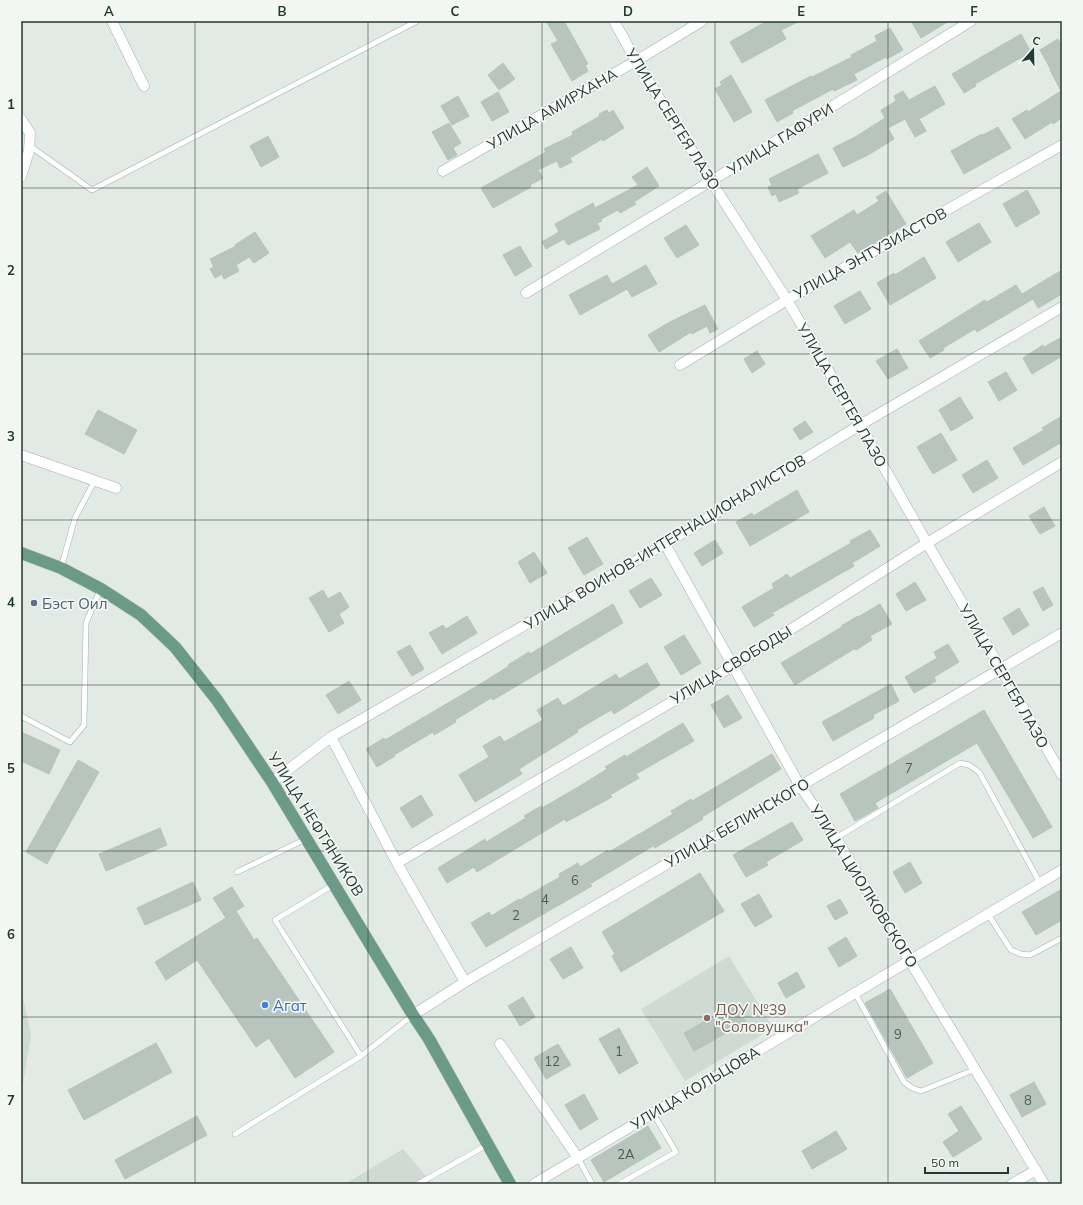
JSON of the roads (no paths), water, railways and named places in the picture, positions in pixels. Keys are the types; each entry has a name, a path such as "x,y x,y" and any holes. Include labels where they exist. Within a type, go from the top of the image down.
{"main road":[{"name":"УЛИЦА НЕФТЯНИКОВ","path":"21,553 61,568 101,589 142,615 175,647 217,700 272,782 429,1039 510,1184"}],"street":[{"path":"112,21 144,86"},
{"name":"УЛИЦА СЕРГЕЯ ЛАЗО","path":"614,21 636,61 787,300 860,425 926,544 1001,669 1062,775"},
{"name":"УЛИЦА АМИРХАНА","path":"443,171 636,61 702,21"},
{"name":"УЛИЦА ГАФУРИ","path":"526,293 971,21"},
{"path":"21,119 30,133 29,151 21,177"},
{"name":"УЛИЦА ЭНТУЗИАСТОВ","path":"680,365 787,300 1062,145"},
{"name":"УЛИЦА ВОИНОВ-ИНТЕРНАЦИОНАЛИСТОВ","path":"272,782 331,737 665,544 860,425 1062,307"},
{"path":"21,455 116,488"},
{"name":"УЛИЦА СВОБОДЫ","path":"397,863 733,666 926,544 1062,462"},
{"name":"УЛИЦА ЦИОЛКОВСКОГО","path":"665,544 800,786 836,838 1044,1184"},
{"name":"УЛИЦА БЕЛИНСКОГО","path":"413,1015 465,982 1062,633"},
{"path":"331,737 397,863 465,982"},
{"name":"УЛИЦА КОЛЬЦОВА","path":"534,1184 1062,870"},
{"path":"500,1044 578,1158"},
{"path":"1012,1184 1036,1170"}],"lane":[{"path":"30,146 92,190 417,21"},
{"path":"61,568 75,518 95,480"},
{"path":"21,716 70,742 84,726 86,623 101,589"},
{"path":"836,838 960,763 969,765 979,772 1040,883"},
{"path":"237,872 307,839"},
{"path":"335,884 275,920 361,1056"},
{"path":"988,914 1011,950 1021,954 1030,955 1062,938"},
{"path":"855,993 904,1082 912,1088 921,1091 976,1069"},
{"path":"235,1134 361,1056 413,1015"},
{"path":"619,1184 676,1152 653,1113"},
{"path":"418,1184 488,1145"},
{"path":"578,1158 592,1184"}],"place":[{"name":"Бэст Оил","path":"34,603"},
{"name":"Агат","path":"265,1005"},
{"name":"ДОУ №39 \"Соловушка\"","path":"707,1018"}]}
